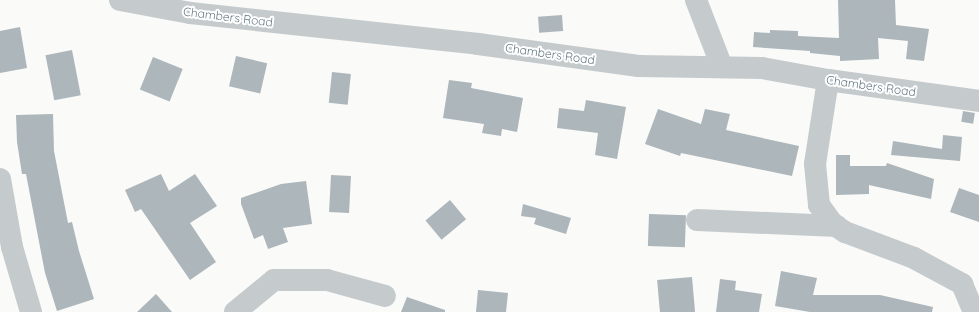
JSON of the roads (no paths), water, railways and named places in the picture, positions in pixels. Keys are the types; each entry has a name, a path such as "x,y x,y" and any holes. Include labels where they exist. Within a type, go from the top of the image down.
{"street":[{"name":"Chambers Road","path":"120,0 190,13 478,44 639,66 762,68 828,80 979,102"},
{"path":"696,0 722,67"},
{"path":"828,80 815,164 819,205 832,223 845,232 914,258 962,284 974,312"},
{"path":"0,179 12,247 31,312"},
{"path":"697,220 837,226"},
{"path":"235,312 274,280 327,280 385,296"}]}
